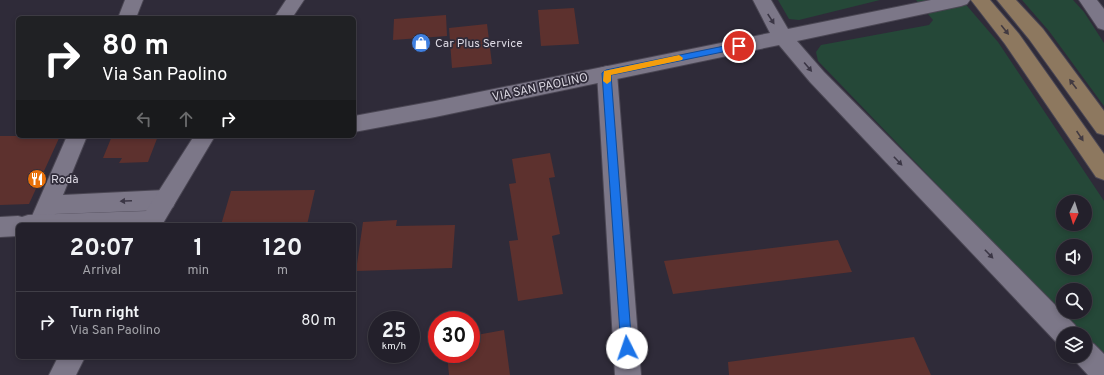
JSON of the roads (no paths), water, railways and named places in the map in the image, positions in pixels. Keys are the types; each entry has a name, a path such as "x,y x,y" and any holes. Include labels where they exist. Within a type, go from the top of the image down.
{"main road":[{"path":"980,0 1012,39 1104,171"},
{"path":"1006,0 1036,34 1104,127"}],"street":[{"path":"128,16 134,0"},
{"path":"285,16 296,0"},
{"path":"762,0 768,14 783,37 817,77 1059,327"},
{"name":"VIA SAN PAOLINO","path":"356,124 961,0"},
{"path":"1088,0 1104,23"},
{"path":"606,73 628,375"},
{"path":"33,220 76,138"},
{"path":"33,220 151,223 204,138"},
{"path":"16,223 165,200"},
{"path":"0,226 16,223"},
{"path":"62,375 71,359"},
{"path":"1092,360 1104,373"}],"place":[{"name":"Car Plus Service","path":"421,43"},
{"name":"Rodà","path":"37,179"}]}
